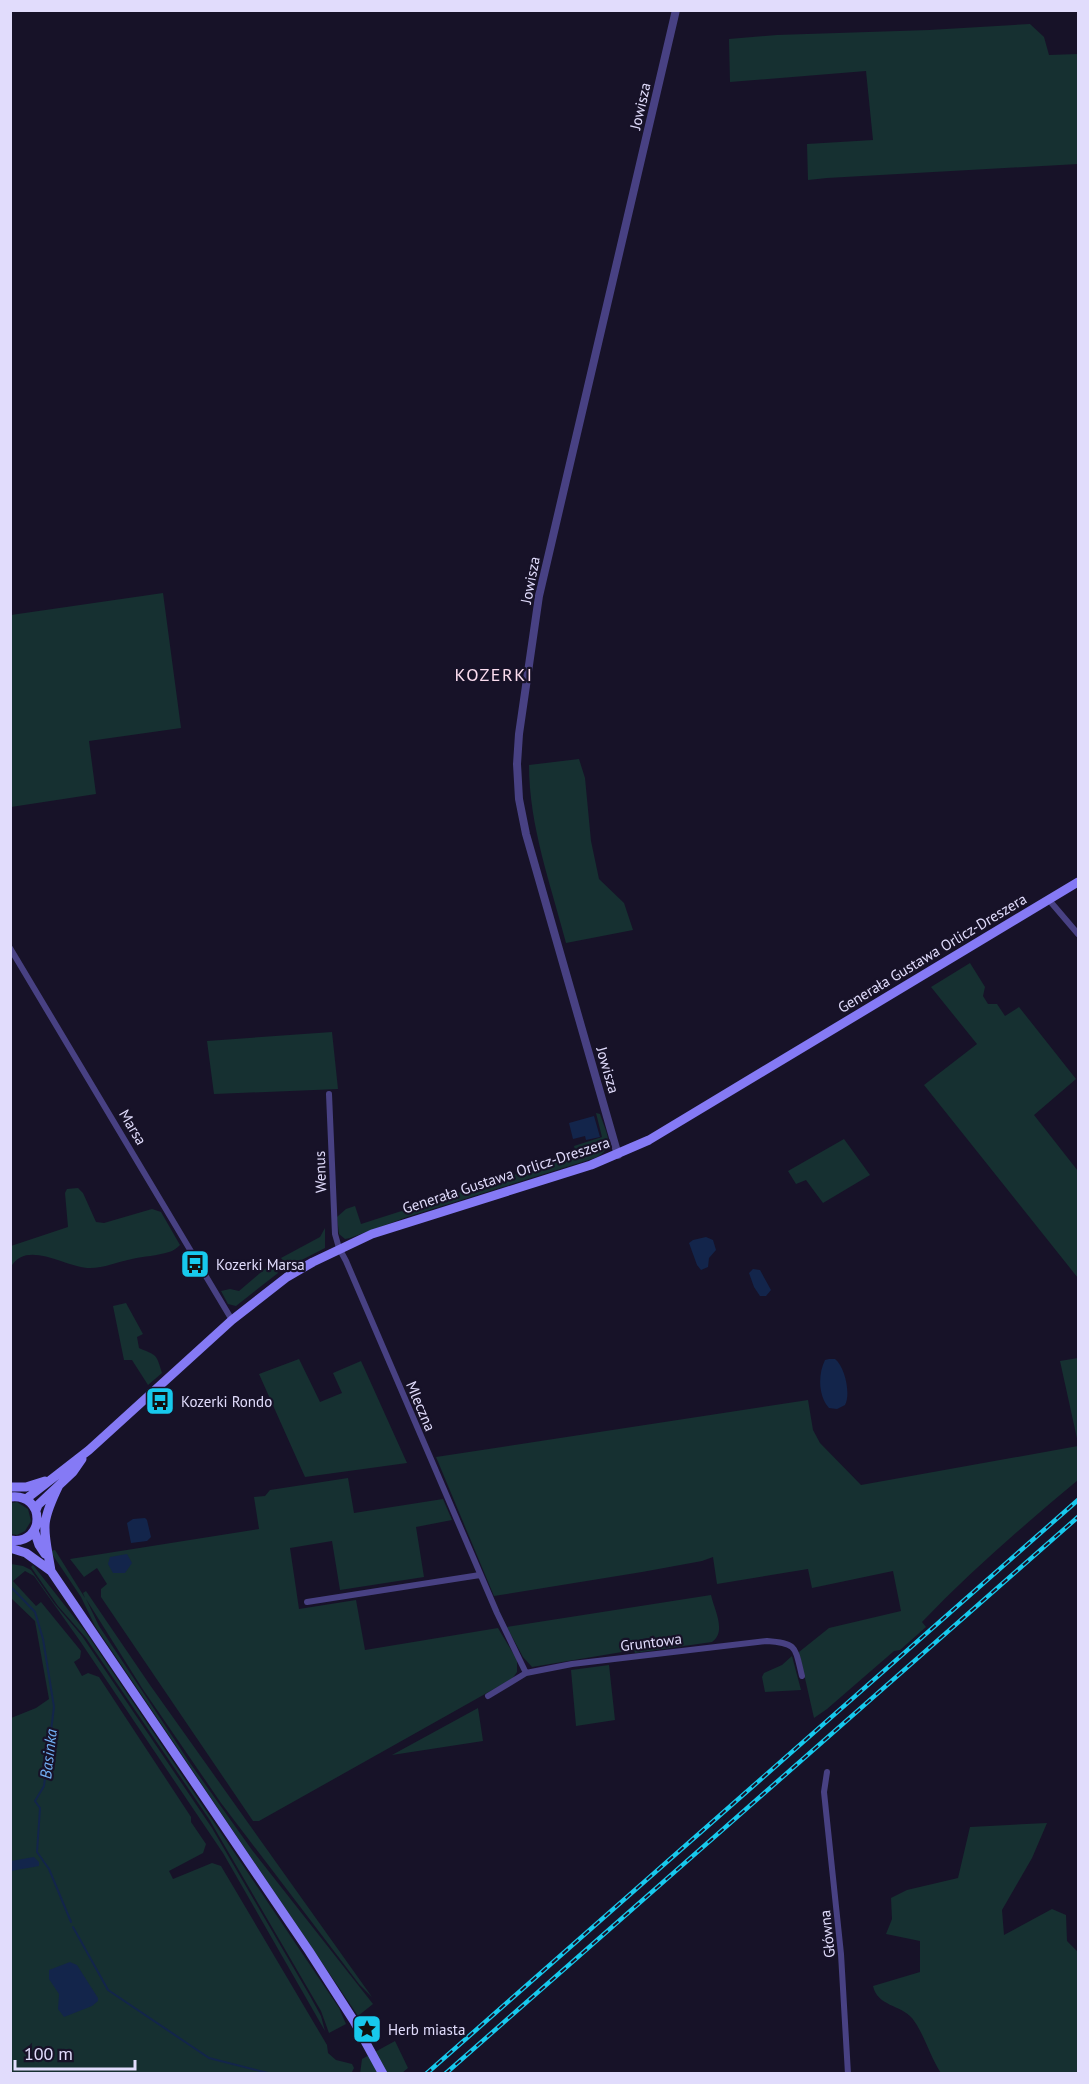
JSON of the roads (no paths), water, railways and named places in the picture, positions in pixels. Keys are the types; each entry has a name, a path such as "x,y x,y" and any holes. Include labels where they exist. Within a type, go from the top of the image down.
{"main road":[{"name":"Generała Gustawa Orlicz-Dreszera","path":"26,1499 73,1472 89,1450 232,1320 287,1277 339,1248 401,1224 618,1155 649,1140 1078,882"},
{"name":"Generała Gustawa Orlicz-Dreszera","path":"36,1510 56,1482"},
{"path":"10,1487 56,1482 43,1532 51,1571 303,1942 354,2021 383,2073"},
{"path":"10,1497 26,1499 36,1510 37,1516 34,1530 27,1538 12,1543"},
{"path":"34,1530 39,1545 49,1558"},
{"path":"12,1543 24,1542 33,1552 39,1564 51,1571"}],"street":[{"name":"Jowisza","path":"618,1155 526,834 519,799 517,764 520,723 539,596 676,10"},
{"path":"1049,900 1078,934"},
{"name":"Marsa","path":"10,948 232,1320"},
{"name":"Wenus","path":"329,1094 335,1234 339,1248"},
{"name":"Mleczna","path":"339,1248 480,1575 526,1673"},
{"path":"307,1602 480,1575"},
{"name":"Gruntowa","path":"488,1696 526,1673 572,1664 767,1641 786,1642 792,1645 802,1676"},
{"name":"Główna","path":"827,1772 824,1792 841,1954 848,2073"}],"water":[{"path":"594,1116 600,1137 586,1140 585,1136 573,1139 569,1123"},
{"path":"706,1237 713,1240 716,1250 709,1258 708,1267 701,1270 689,1243"},
{"path":"753,1269 760,1270 771,1290 766,1296 760,1296 754,1287 749,1273"},
{"path":"835,1359 839,1363 847,1388 845,1405 837,1409 829,1408 825,1403 820,1385 825,1360"},
{"path":"145,1518 151,1537 147,1541 131,1543 127,1523 133,1519"},
{"path":"127,1554 132,1563 125,1573 113,1573 108,1564 110,1557"},
{"path":"34,1857 39,1862 39,1866 11,1871 11,1861"},
{"path":"70,1962 77,1965 98,2001 92,2006 64,2017 58,2009 59,1994 49,1979 49,1970"}],"waterway":[{"name":"Basinka","path":"10,1586 35,1612 43,1639 54,1707 44,1786 35,1801 40,1808 37,1852 49,1869 71,1922"},
{"name":"Basinka","path":"73,1927 108,1990 209,2058 272,2074"}],"railway":[{"path":"426,2074 1078,1500"},
{"path":"445,2074 1078,1517"}],"place":[{"name":"Kozerki Marsa","path":"195,1264"},
{"name":"Kozerki Rondo","path":"160,1401"},
{"name":"Herb miasta","path":"367,2029"}],"district":[{"name":"KOZERKI","path":"494,674"}]}
